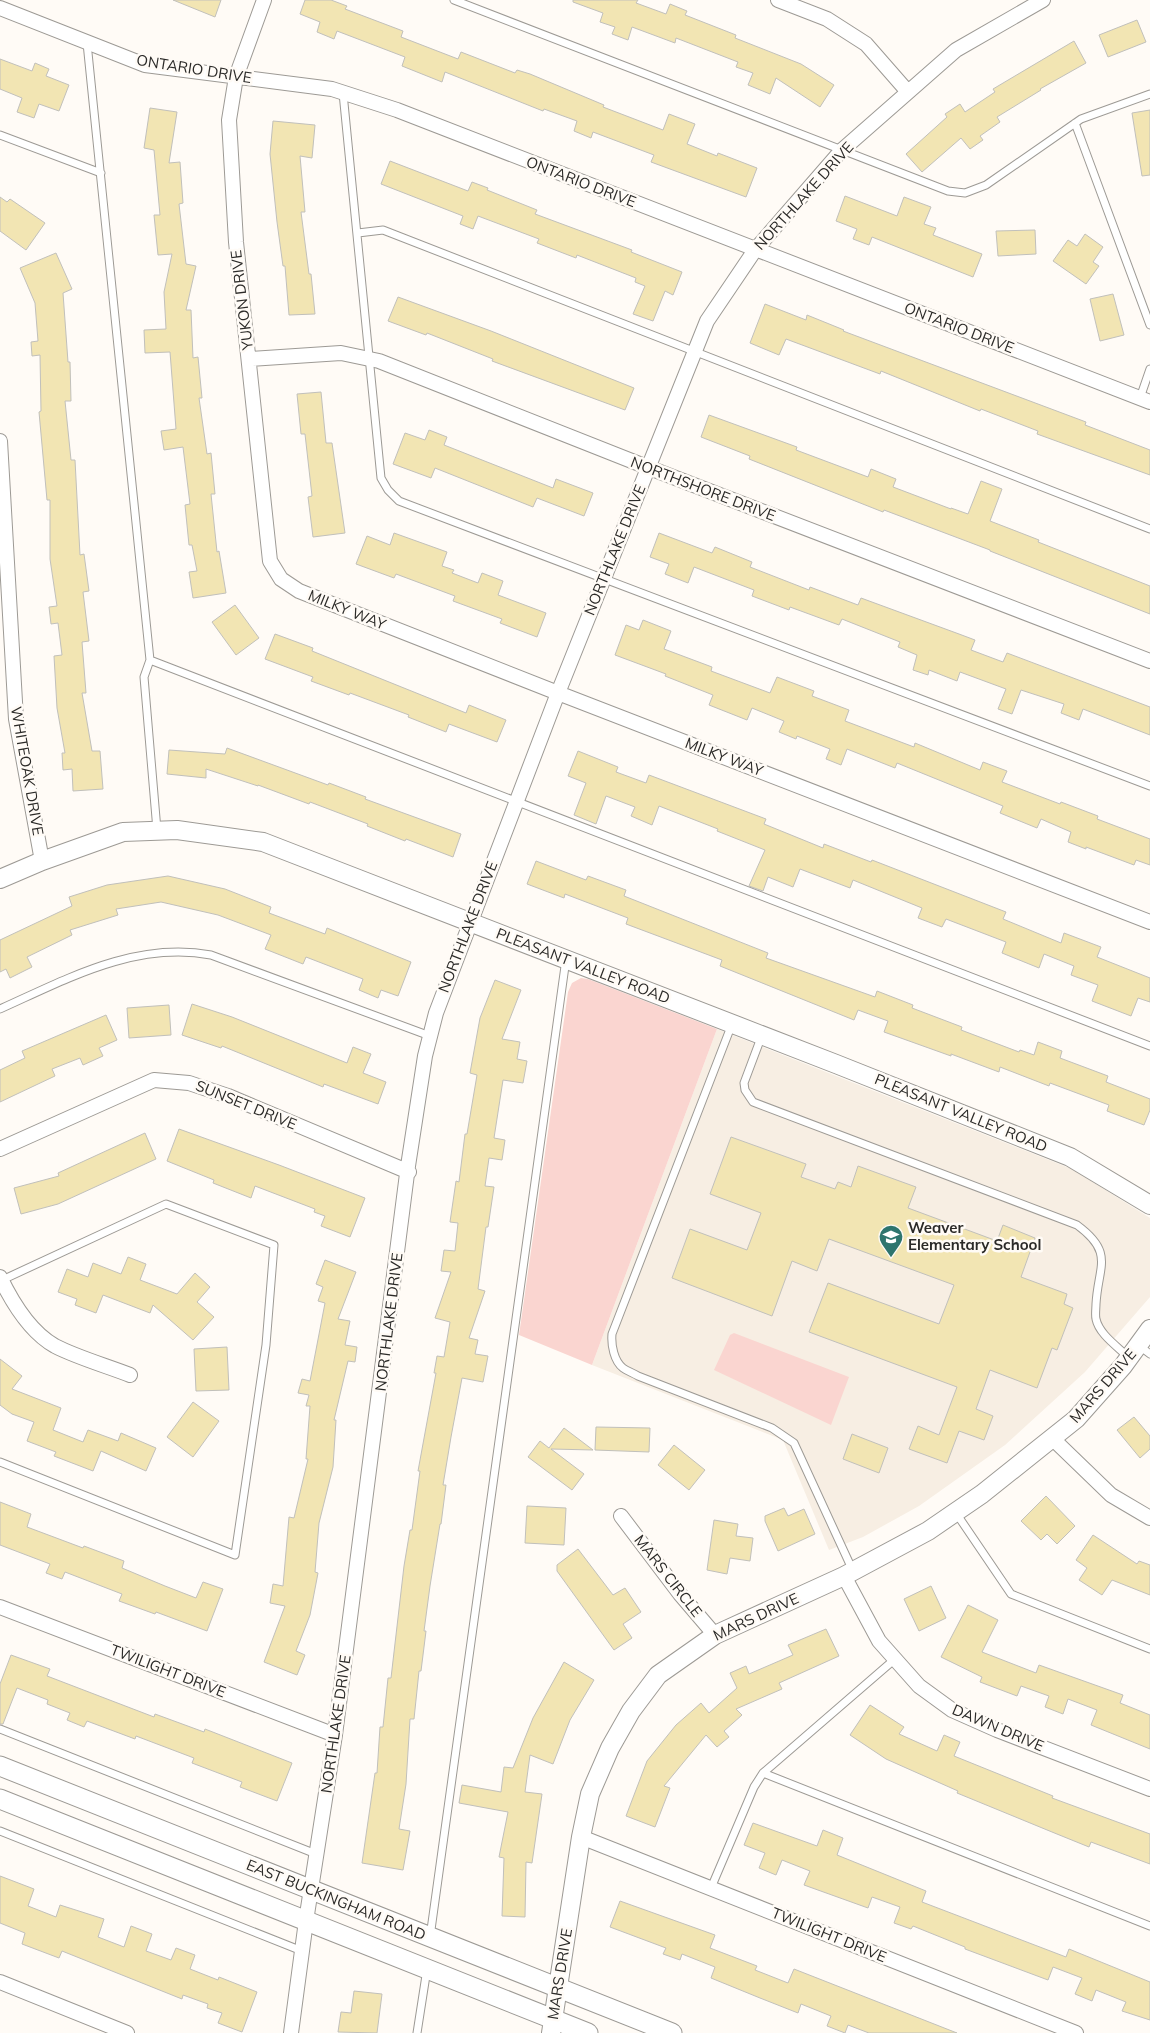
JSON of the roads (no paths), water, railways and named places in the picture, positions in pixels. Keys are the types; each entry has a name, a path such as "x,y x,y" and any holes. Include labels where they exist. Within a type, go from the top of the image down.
{"main road":[{"name":"EAST BUCKINGHAM ROAD","path":"0,1766 672,2033"},
{"name":"EAST BUCKINGHAM ROAD","path":"0,1798 427,1969 552,2026 588,2033"}],"street":[{"name":"YUKON DRIVE","path":"264,0 236,77 228,120 236,242 270,561 282,579 300,591"},
{"path":"778,0 828,19 866,44 908,92"},
{"name":"NORTHLAKE DRIVE","path":"291,2033 306,1921 335,1735 411,1148 430,1036 436,1013 558,693 707,321 755,250 841,151 956,50 1044,0"},
{"name":"ONTARIO DRIVE","path":"0,8 144,64 332,89 397,110 1145,400"},
{"name":"NORTHSHORE DRIVE","path":"249,359 341,354 378,361 1150,661"},
{"name":"WHITEOAK DRIVE","path":"0,442 16,719 42,861"},
{"name":"MILKY WAY","path":"300,591 1150,922"},
{"name":"PLEASANT VALLEY ROAD","path":"0,879 42,861 123,832 177,830 263,842 762,1035 1070,1157 1150,1205"},
{"name":"SUNSET DRIVE","path":"0,1150 154,1080 190,1083 228,1096 409,1172"},
{"path":"0,1280 33,1329 54,1346 130,1375"},
{"name":"MARS DRIVE","path":"552,2026 581,1836 590,1794 610,1748 631,1711 658,1675 715,1634 849,1574 928,1531 955,1513 1053,1439 1076,1419 1139,1352 1150,1329"},
{"path":"1053,1439 1111,1496 1150,1518"},
{"name":"MARS CIRCLE","path":"622,1516 680,1594 715,1634"},
{"name":"DAWN DRIVE","path":"849,1574 880,1641 919,1686 952,1710 997,1730 1150,1789"},
{"name":"TWILIGHT DRIVE","path":"0,1607 335,1735"},
{"name":"TWILIGHT DRIVE","path":"581,1836 1076,2033"},
{"path":"0,1982 127,2033"}],"lane":[{"path":"454,0 948,191 965,193 986,185 1080,119 1150,94"},
{"path":"87,43 150,660 144,677 157,830"},
{"path":"343,93 381,478 388,490 399,501 604,577 1150,786"},
{"path":"1075,123 1150,325"},
{"path":"0,135 101,173"},
{"path":"358,233 383,230 1150,529"},
{"path":"1145,400 1150,369"},
{"path":"150,660 1150,1046"},
{"path":"0,1008 82,973 124,958 191,952 211,956 430,1036"},
{"path":"430,1937 566,959"},
{"path":"732,1024 612,1334 611,1342 622,1368 772,1428 794,1443 849,1574"},
{"path":"762,1035 744,1083 745,1090 753,1102 1077,1225 1090,1234 1099,1246 1103,1261 1097,1296 1096,1318 1100,1330 1139,1352"},
{"path":"0,1280 166,1204 274,1245 266,1345 235,1555 0,1462"},
{"path":"955,1513 1010,1594 1150,1649"},
{"path":"711,1888 754,1788 763,1773 896,1659"},
{"path":"0,1729 316,1854"},
{"path":"763,1773 1150,1926"},
{"path":"0,1831 302,1950"},
{"path":"417,2033 427,1969"}],"place":[{"name":"Weaver Elementary School","path":"891,1258"}]}
